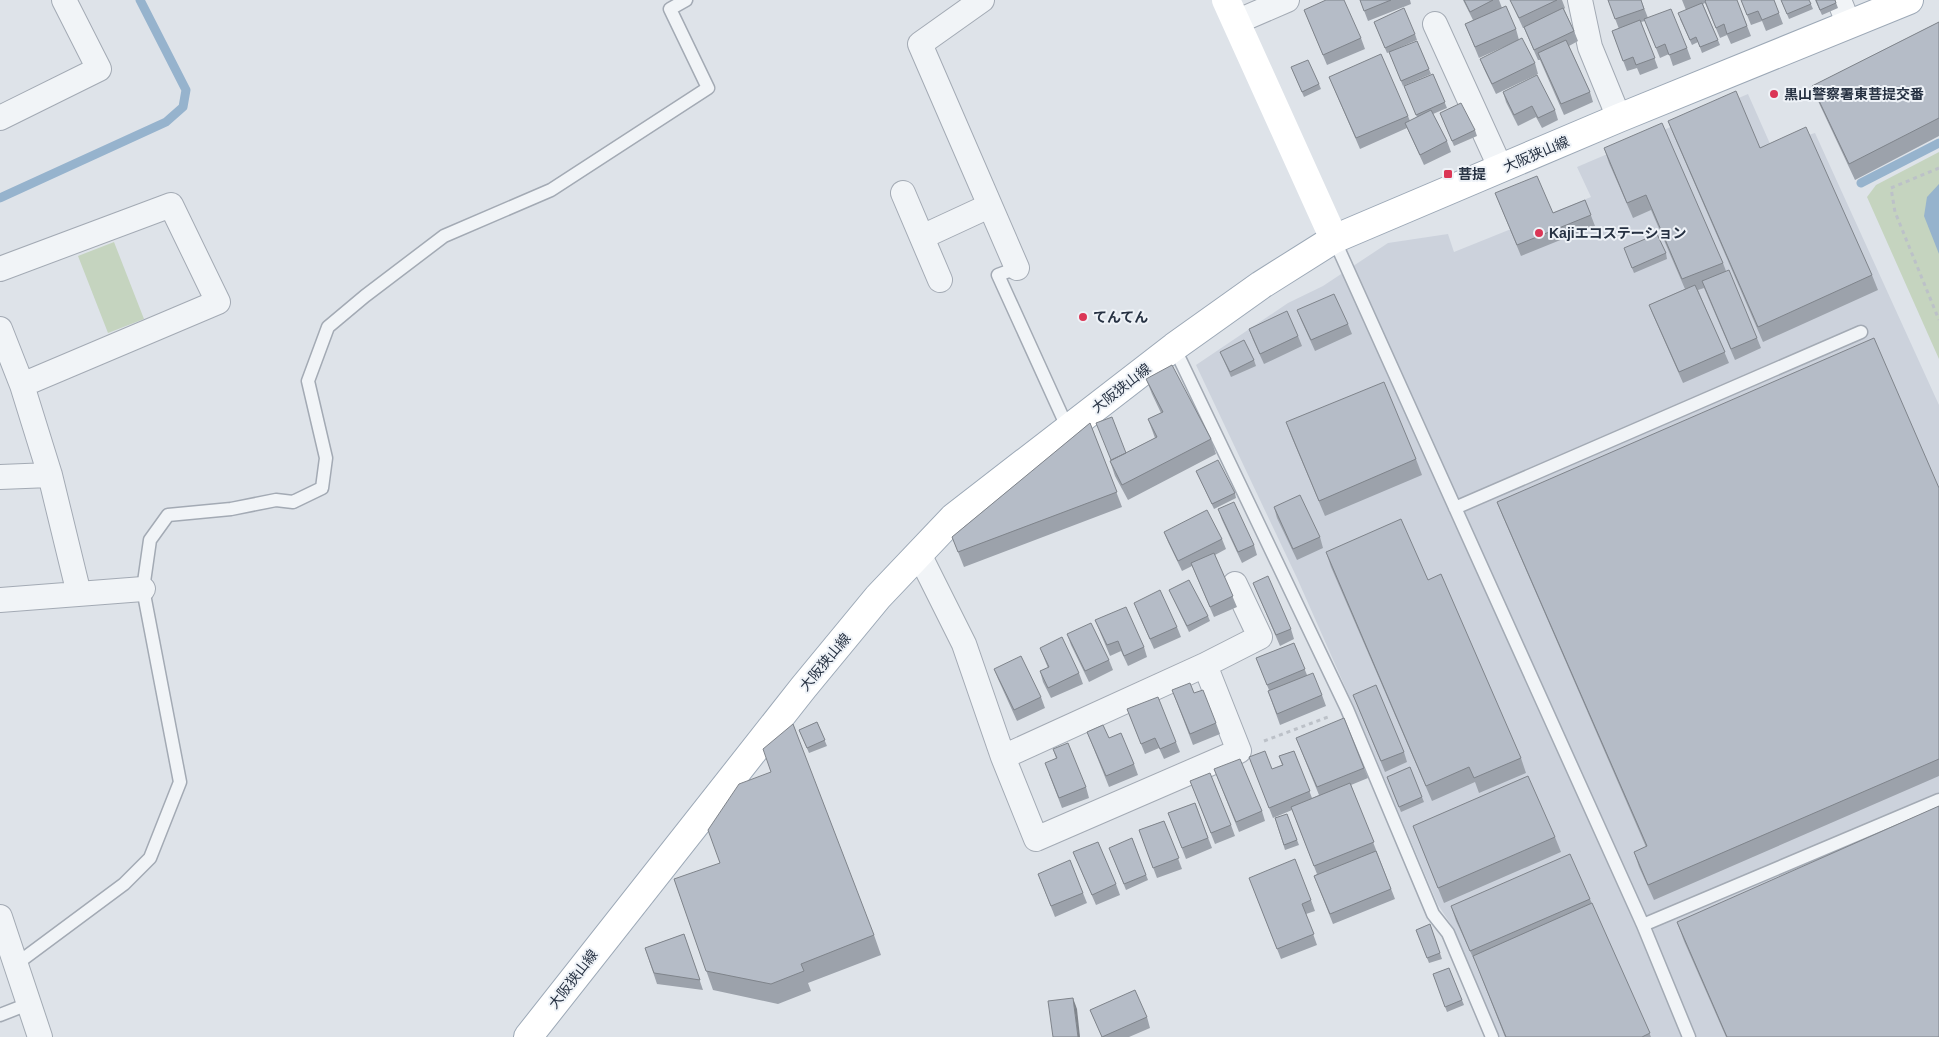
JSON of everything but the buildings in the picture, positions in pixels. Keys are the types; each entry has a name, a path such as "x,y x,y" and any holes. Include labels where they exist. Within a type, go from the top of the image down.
{"main road":[{"name":"大阪狭山線","path":"528,1037 803,688 878,597 954,517 1174,347 1261,285 1334,239 1619,118 1909,0"},
{"path":"1231,11 1334,239"}],"street":[{"path":"0,118 99,69 64,0"},
{"path":"982,0 920,44 1017,268"},
{"path":"1231,11 1288,0"},
{"path":"1580,0 1590,47 1619,118"},
{"path":"1839,0 1849,25"},
{"path":"1435,24 1501,169"},
{"path":"903,193 940,280"},
{"path":"0,269 171,205 218,302 22,386"},
{"path":"922,237 989,206"},
{"path":"0,329 22,386 50,475 79,594"},
{"path":"0,477 50,475"},
{"path":"919,554 964,644 1003,757 1036,839 1239,751 1205,665"},
{"path":"1003,757 1205,665 1260,637 1235,584"},
{"path":"0,600 142,588"},
{"path":"0,917 40,1037"}],"lane":[{"path":"15,965 124,884 150,858 180,782 142,588 150,540 168,515 232,509 276,500 293,502 322,488 326,458 308,381 328,327 365,296 444,236 551,190 708,88 670,9 686,0"},
{"path":"1334,239 1643,926 1689,1037"},
{"path":"1017,268 998,275 1068,429"},
{"path":"1455,508 1862,332"},
{"path":"1174,347 1347,709 1433,914 1448,933 1492,1037"},
{"path":"1643,926 1939,800"},
{"path":"0,1015 28,1004"}],"path":[{"path":"1939,168 1891,188 1895,212 1939,320"},
{"path":"1239,751 1347,709"}],"shaded area":[{"path":"1748,94 1771,146 1815,133 1939,405 1939,1037 1499,1037 1452,926 1438,905 1297,578 1196,365 1288,303 1323,286 1388,243 1448,234 1454,252 1591,197 1577,167"}],"green space":[{"path":"1939,152 1939,359 1867,197 1876,185"},
{"path":"114,242 144,319 108,333 78,256"}],"water":[{"path":"1939,184 1939,254 1924,216 1927,197"}],"waterway":[{"path":"0,198 166,122 183,107 186,90 140,0"},
{"path":"1861,183 1939,143"}],"place":[{"name":"黒山警察署東菩提交番","path":"1774,94"},
{"name":"菩提","path":"1448,174"},
{"name":"Kajiエコステーション","path":"1539,233"},
{"name":"てんてん","path":"1083,317"}]}
